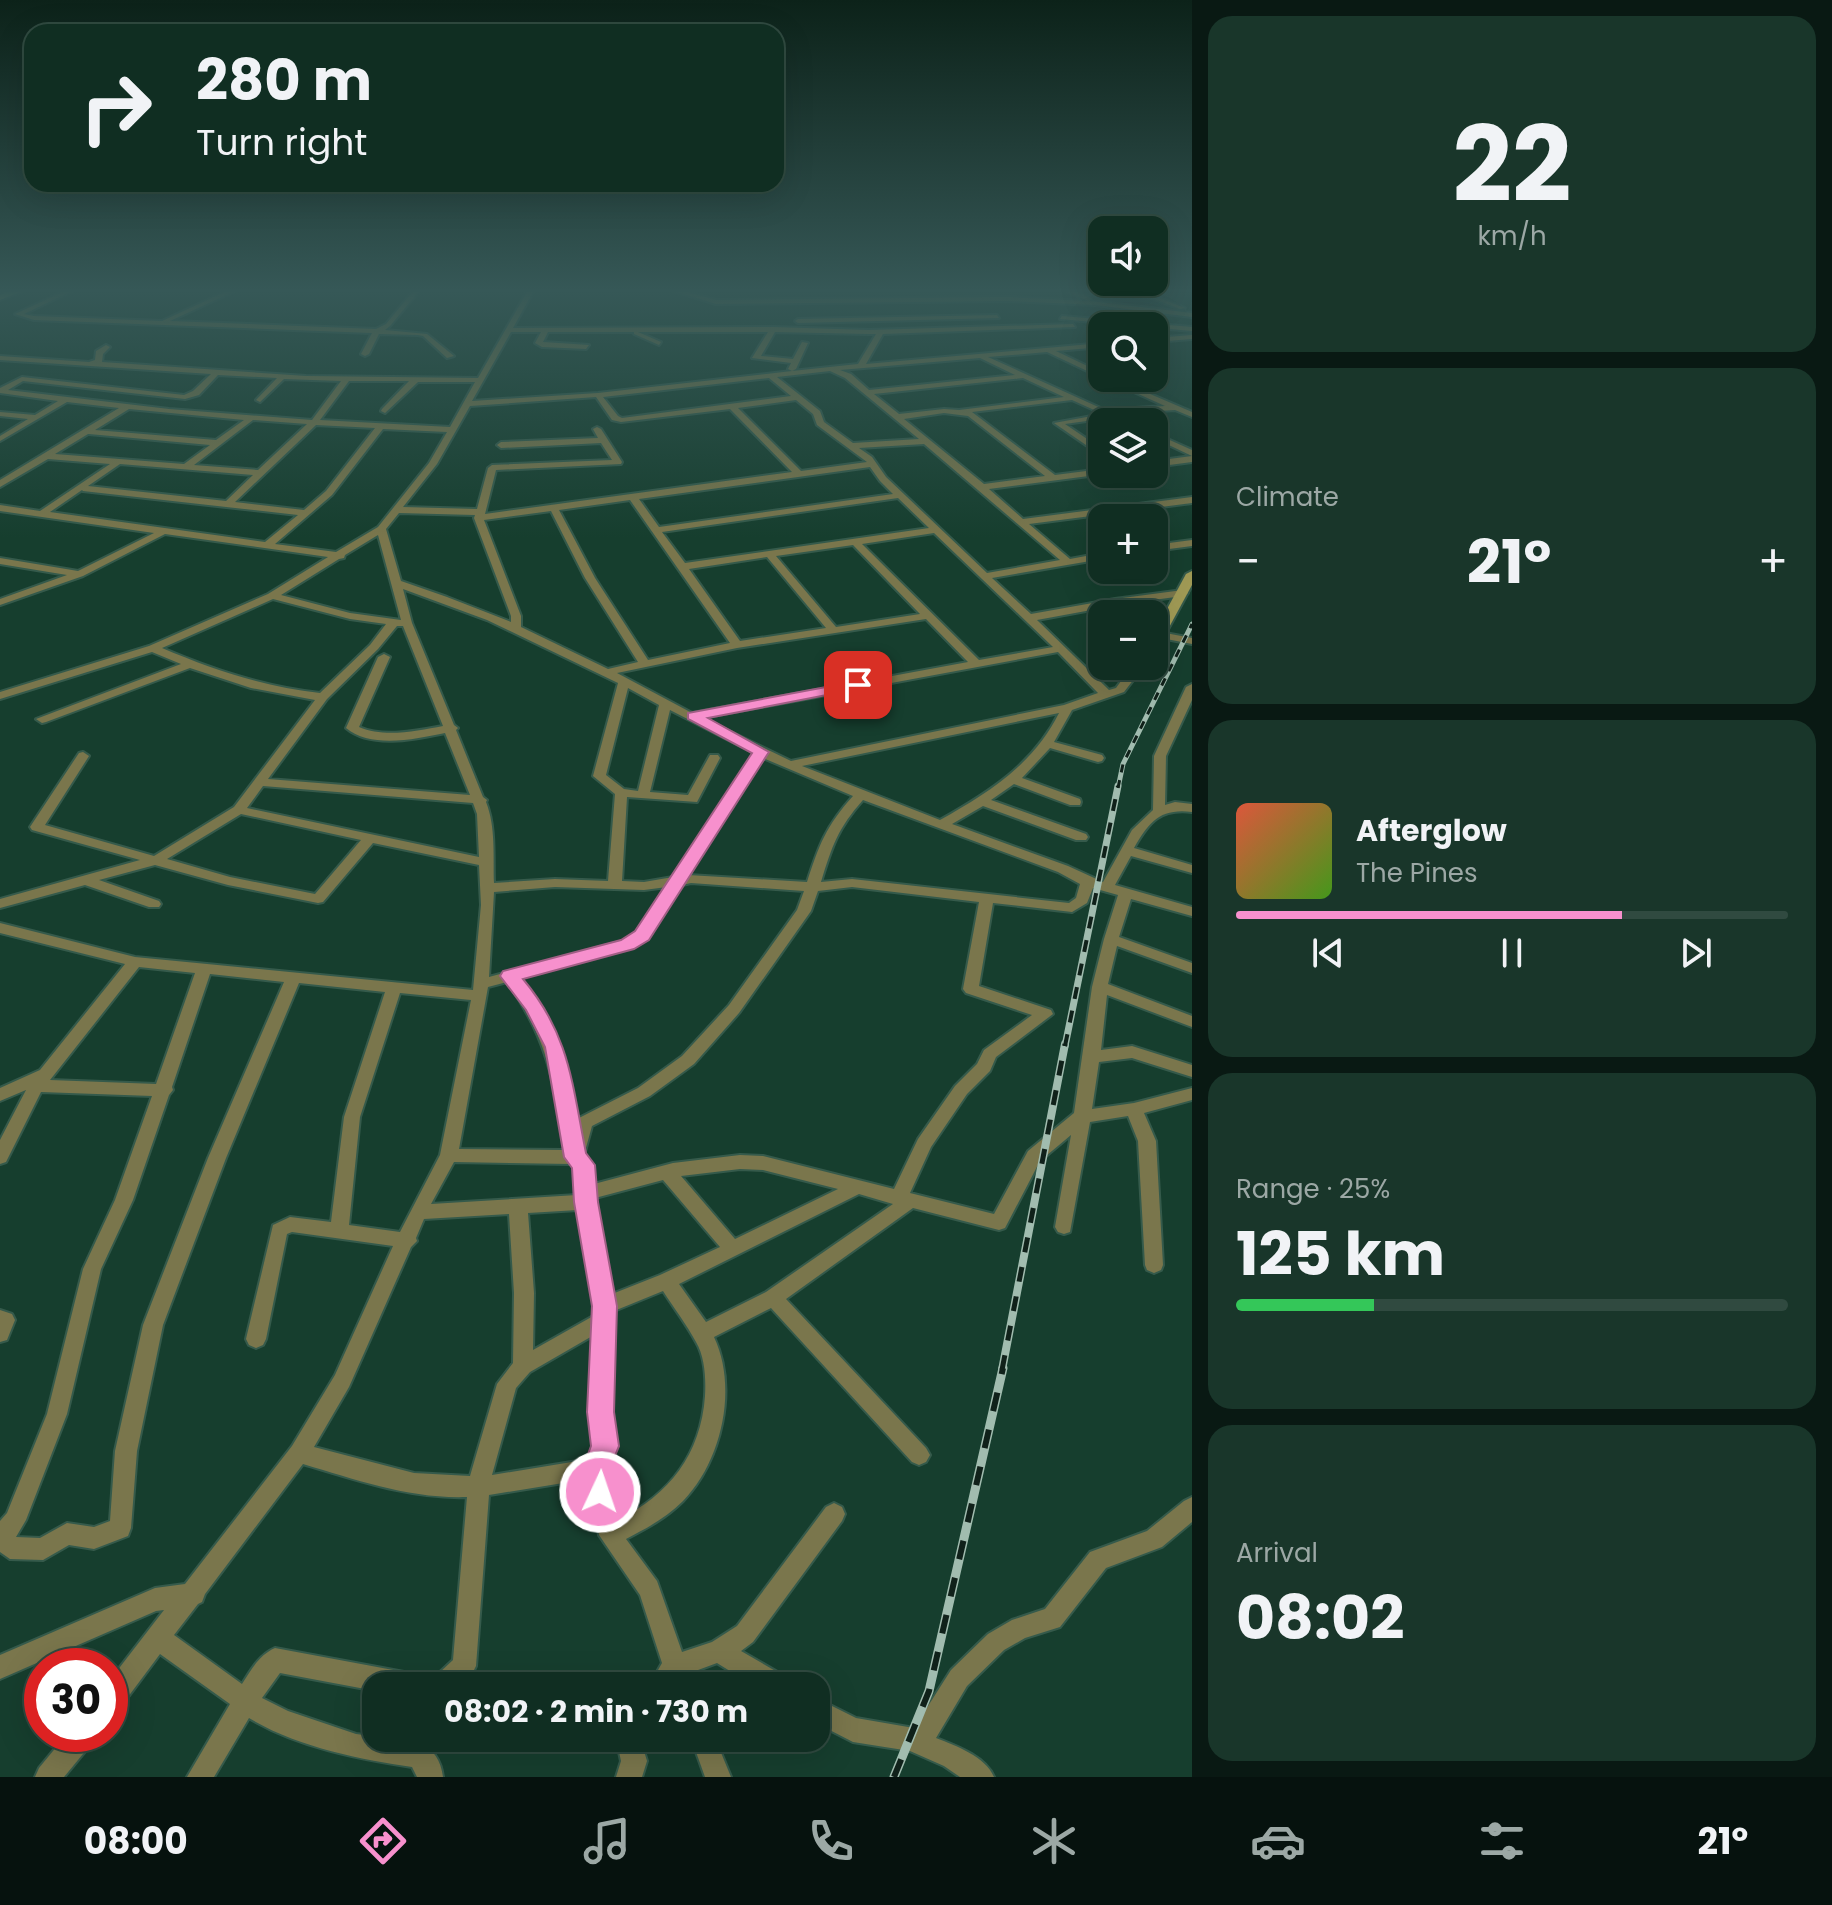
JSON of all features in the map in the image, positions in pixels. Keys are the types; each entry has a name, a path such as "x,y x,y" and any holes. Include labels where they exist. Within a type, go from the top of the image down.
{"main road":[{"path":"1168,620 1192,574"}],"street":[{"path":"201,373 479,380"},
{"path":"0,696 153,648 272,596 341,556 381,529 433,464 483,373"},
{"path":"465,404 598,395 790,373"},
{"path":"839,373 848,376 927,441 1067,561"},
{"path":"1021,373 1097,408"},
{"path":"215,374 192,396 185,397 22,379 0,391 65,401 250,419 451,430"},
{"path":"769,375 817,413 820,423 869,459 870,464 936,530 1104,690 1104,695"},
{"path":"867,392 1028,376"},
{"path":"260,400 282,377"},
{"path":"228,504 309,424 346,379"},
{"path":"385,411 416,379"},
{"path":"1138,392 1192,415"},
{"path":"598,395 618,420 797,398"},
{"path":"897,417 1073,398"},
{"path":"0,439 65,401"},
{"path":"0,484 127,407"},
{"path":"733,407 800,475"},
{"path":"1168,409 1175,408"},
{"path":"956,411 975,416 1053,478"},
{"path":"0,414 36,417"},
{"path":"1088,418 1058,423 1088,443"},
{"path":"186,467 250,419"},
{"path":"267,546 329,493 380,427"},
{"path":"516,626 516,616 480,515 492,468 618,462 597,429"},
{"path":"88,432 220,443"},
{"path":"501,445 604,440"},
{"path":"850,446 927,441"},
{"path":"1168,443 1192,456"},
{"path":"48,456 260,473"},
{"path":"1168,461 1192,456"},
{"path":"41,514 118,462"},
{"path":"397,510 480,515 554,508 870,464"},
{"path":"0,471 18,473"},
{"path":"982,487 1088,474"},
{"path":"83,488 308,513"},
{"path":"657,530 902,495"},
{"path":"633,497 737,645"},
{"path":"1021,522 1192,500"},
{"path":"0,508 341,556"},
{"path":"554,508 590,578 644,663"},
{"path":"128,1678 299,1453 342,1381 408,1241 418,1212 449,1155 480,990 488,863 481,800 452,728 400,623 395,583 381,529"},
{"path":"681,567 936,530"},
{"path":"0,602 79,574 161,533"},
{"path":"854,541 976,664"},
{"path":"1168,546 1192,543"},
{"path":"770,555 832,629"},
{"path":"985,576 1088,558"},
{"path":"0,561 79,574"},
{"path":"395,583 448,598 516,626 761,752 860,796 1063,869 1088,882 1192,912"},
{"path":"1130,600 1183,593"},
{"path":"272,596 400,623"},
{"path":"1029,618 1088,607"},
{"path":"608,672 737,645 926,616"},
{"path":"0,904 156,860 239,810 323,697 400,623"},
{"path":"1168,640 1192,641"},
{"path":"153,648 231,681 272,692 323,697"},
{"path":"693,716 1059,649"},
{"path":"384,657 373,674 370,695 352,728 362,733 403,736 452,728"},
{"path":"42,719 191,664"},
{"path":"624,680 599,776 621,793 692,799 714,758"},
{"path":"790,765 1067,708 1120,690 1128,680"},
{"path":"1158,808 1160,756 1187,708 1192,687"},
{"path":"643,795 666,702"},
{"path":"942,824 984,802 1048,744 1067,708"},
{"path":"1048,744 1098,758"},
{"path":"0,928 135,962 395,986 480,990 510,976 642,936 674,882 761,752"},
{"path":"83,756 37,827 228,881 318,899 371,837"},
{"path":"1011,778 1075,802"},
{"path":"259,782 481,800"},
{"path":"615,884 621,793"},
{"path":"575,1157 585,1122 644,1092 688,1060 734,1009 804,911 828,839 839,819 860,796"},
{"path":"984,802 1081,837"},
{"path":"1107,888 1148,815 1169,805 1192,808"},
{"path":"239,810 488,863"},
{"path":"1129,851 1192,869"},
{"path":"488,888 691,879 810,887 852,883 1072,908 1082,900 1088,882"},
{"path":"85,880 154,904"},
{"path":"1064,1227 1094,1057 1100,987 1126,893"},
{"path":"701,1334 773,1298 904,1200 924,1144 961,1090 984,1067 990,1054 1045,1014 971,989 987,897"},
{"path":"1111,939 1192,968"},
{"path":"0,1157 41,1080 135,962"},
{"path":"204,970 165,1090 124,1200 92,1269 57,1414 15,1520 1,1537 10,1548 43,1549 67,1534 94,1538 120,1528 126,1451 153,1325 217,1158 294,977"},
{"path":"510,976 535,1007 555,1047 575,1157 584,1165 585,1198 605,1313 600,1412 605,1446 597,1468 610,1535 649,1589 670,1672"},
{"path":"339,1230 352,1117 395,986"},
{"path":"1100,987 1192,1022"},
{"path":"1094,1057 1132,1052 1192,1071"},
{"path":"0,1095 41,1080 165,1090"},
{"path":"418,1212 585,1198 667,1172 739,1161 763,1163 999,1223 1034,1156 1081,1117 1134,1109 1192,1094"},
{"path":"1134,1109 1147,1141 1154,1265"},
{"path":"449,1155 575,1157"},
{"path":"667,1172 731,1247"},
{"path":"200,1777 275,1660 404,1684 443,1685 465,1665 479,1484 507,1384 523,1366 605,1313 731,1247 856,1188"},
{"path":"518,1206 524,1293 523,1366"},
{"path":"256,1339 279,1230 290,1224 408,1241"},
{"path":"610,1535 667,1503 709,1436 717,1380 701,1334 667,1281"},
{"path":"773,1298 919,1455"},
{"path":"0,1318 5,1320 0,1334"},
{"path":"299,1453 393,1479 434,1486 479,1484 597,1468"},
{"path":"919,1743 959,1678 996,1642 1020,1628 1052,1619 1098,1560 1154,1539 1192,1508"},
{"path":"685,1672 719,1651 756,1622 834,1514"},
{"path":"0,1667 117,1613 155,1600 194,1594"},
{"path":"159,1639 246,1701 286,1723 356,1746 419,1755 429,1767 430,1777"},
{"path":"719,1651 754,1672"},
{"path":"830,1718 853,1730 919,1743 953,1757 981,1777"},
{"path":"48,1777 68,1752"},
{"path":"629,1777 634,1761 632,1752"},
{"path":"708,1752 718,1777"}],"railway":[{"path":"1118,788 1123,764 1192,624"},
{"path":"1065,1046 1118,786"},
{"path":"1002,1370 1065,1044"},
{"path":"894,1777 929,1691 1003,1368"}],"route":[{"path":"600,1492 597,1468 605,1446 600,1412 605,1306 586,1202 584,1165 575,1157 555,1047 535,1007 510,976 628,944 642,936 674,882 743,784 761,752 693,716 858,685"}]}
